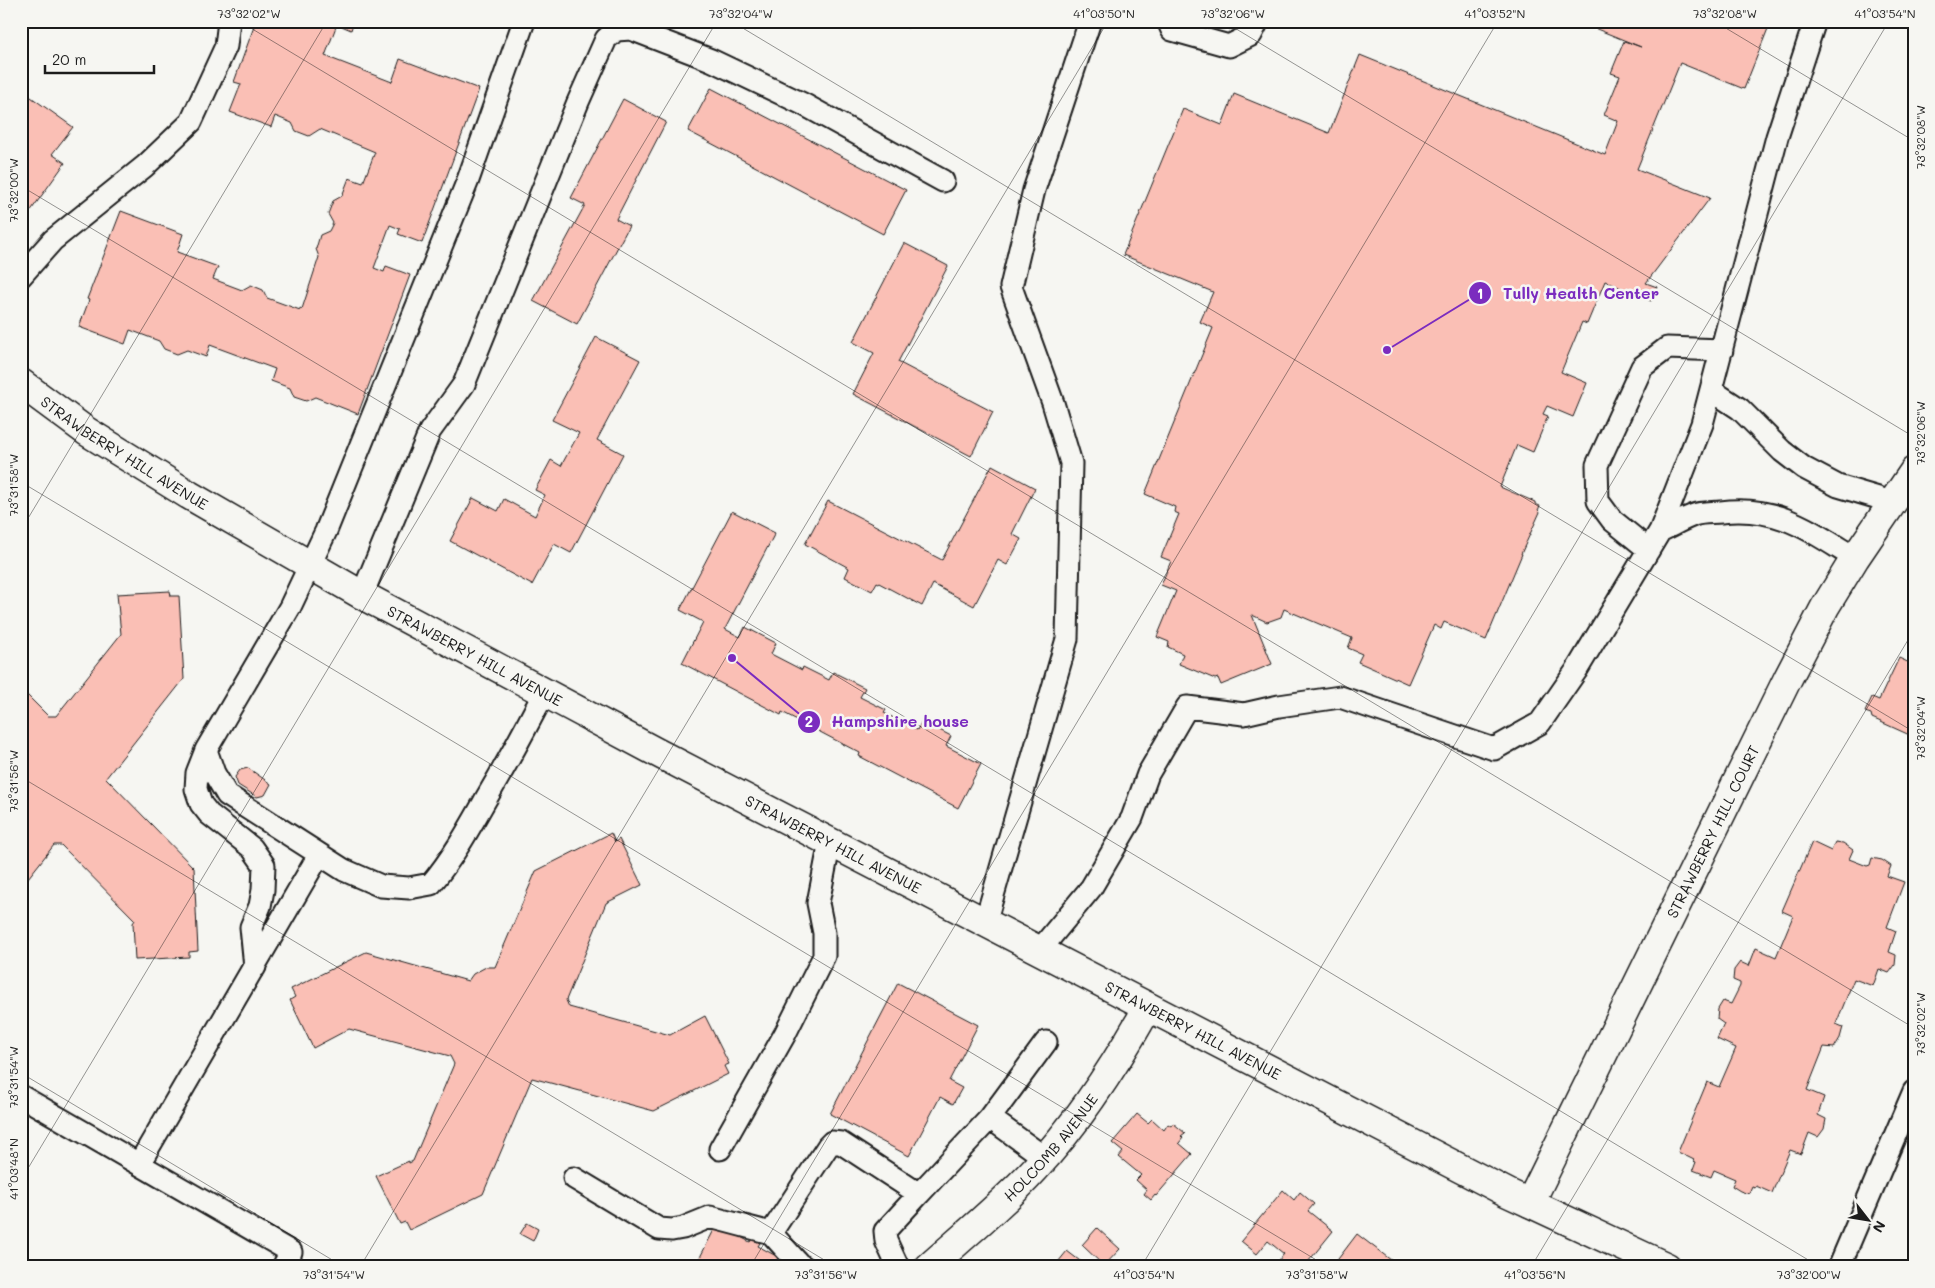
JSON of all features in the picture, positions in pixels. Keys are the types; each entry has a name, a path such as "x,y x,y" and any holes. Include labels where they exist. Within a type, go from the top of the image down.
{"main road":[{"name":"STRAWBERRY HILL AVENUE","path":"21,383 86,430 189,495 362,596 985,923 1530,1203 1620,1256 1667,1267"},
{"name":"STRAWBERRY HILL COURT","path":"1530,1203 1788,678 1825,607 1855,558 1914,471"},
{"name":"HOLCOMB AVENUE","path":"929,1267 997,1208 1045,1158 1077,1119 1128,1042 1148,1007"}],"lane":[{"path":"21,276 53,240 145,166 191,122 226,46 229,21"},
{"path":"255,967 252,927 264,890 264,865 252,848 209,814 201,804 196,789 197,773 206,750 290,607 326,531 468,180 524,21"},
{"path":"985,923 1067,639 1071,463 1053,402 1011,288 1034,190 1090,21"},
{"path":"1168,21 1172,30 1229,46 1251,35 1258,21"},
{"path":"1039,951 1091,888 1132,818 1148,774 1187,707 1244,714 1340,696 1494,750 1540,723 1576,671 1660,531 1702,424 1777,137 1815,21"},
{"path":"362,596 430,431 464,384 578,102 606,39 616,30 631,30 711,60 803,104 943,181"},
{"path":"1649,550 1612,520 1598,501 1597,465 1642,367 1667,348 1722,350"},
{"path":"1711,390 1740,409 1782,451 1804,468 1838,486 1892,502"},
{"path":"1660,531 1695,515 1730,510 1760,511 1783,517 1811,531 1855,558"},
{"path":"206,750 214,773 228,795 344,870 381,886 409,888 431,884 444,869 468,831 544,693"},
{"path":"720,1150 785,1034 824,956 824,933 818,903 830,842"},
{"path":"139,1164 319,855"},
{"path":"898,1267 886,1241 885,1231 990,1118 1046,1042"},
{"path":"1839,1267 1914,1091"},
{"path":"21,1096 290,1252 283,1267"},
{"path":"990,1118 1045,1158"},
{"path":"772,1233 832,1142 841,1143 918,1194"},
{"path":"574,1178 659,1229 672,1230 683,1228 710,1217 772,1233 799,1264 804,1267"}],"building":[{"path":"256,21 354,21 351,30 337,24 325,56 392,82 400,59 479,89 422,243 398,234 400,229 390,225 374,268 384,272 386,266 410,275 358,414 315,397 306,401 294,397 290,388 271,381 275,369 210,345 206,357 187,350 177,354 164,349 159,341 130,330 125,344 79,327 89,300 87,299 121,211 183,234 177,252 218,267 213,279 242,290 251,285 263,290 267,298 300,310 300,308 302,309 319,257 316,249 320,235 329,231 333,223 328,214 333,201 342,196 349,178 363,183 375,152 320,129 309,136 296,131 292,123 275,116 271,127 230,112 241,84 234,82"},
{"path":"890,21 910,21 908,28"},
{"path":"1577,21 1771,21 1744,89 1680,63 1637,169 1710,198 1646,283 1657,287 1651,301 1605,281 1587,324 1582,322 1561,372 1587,383 1573,417 1547,406 1543,414 1548,416 1533,452 1517,445 1500,487 1535,502 1535,504 1540,506 1538,510 1540,512 1486,640 1444,622 1441,629 1434,625 1408,684 1358,662 1362,654 1348,648 1352,638 1284,609 1281,617 1267,622 1252,615 1272,664 1221,685 1218,678 1215,679 1179,664 1183,654 1168,647 1169,642 1157,637 1176,591 1161,585 1171,561 1161,557 1179,514 1174,512 1175,507 1145,494 1213,328 1200,322 1213,292 1123,255 1183,109 1222,125 1234,94 1329,133 1360,55 1605,155 1618,121 1604,115 1620,76 1611,73 1624,41 1641,47"},
{"path":"711,88 906,190 883,234 688,131"},
{"path":"21,90 73,127 52,154 65,163 27,216 21,212"},
{"path":"623,99 666,122 616,219 629,226 577,324 533,301 585,205 571,198"},
{"path":"904,243 948,266 898,362 993,412 971,456 853,394 874,353 853,342"},
{"path":"596,337 640,360 597,440 623,454 571,553 554,544 532,585 450,541 473,498 498,511 504,499 535,516 545,495 535,490 551,460 561,466 579,433 552,420"},
{"path":"992,465 1035,488 1012,534 1021,539 1007,565 998,560 974,606 933,584 922,606 877,582 872,591 845,577 849,568 805,544 828,501 942,560"},
{"path":"732,511 775,533 725,629 740,637 745,627 776,643 771,654 802,670 803,667 829,680 833,672 865,688 860,697 886,710 884,713 917,730 922,721 951,736 946,746 981,764 958,808 859,756 860,753 782,712 781,715 682,663 703,622 680,610"},
{"path":"170,591 171,596 179,596 184,679 106,778 194,868 198,951 189,952 189,957 135,960 133,923 135,920 61,845 54,845 21,887 21,689 48,716 56,716 121,634 117,594"},
{"path":"1899,658 1914,665 1914,737 1872,718 1871,714 1865,712 1872,697 1879,700"},
{"path":"248,768 271,784 265,795 257,797 238,785 235,777 240,770"},
{"path":"611,833 615,842 619,839 642,885 606,903 566,1000 569,1007 670,1035 705,1016 729,1064 724,1066 728,1074 654,1111 532,1078 483,1194 409,1230 405,1222 400,1224 376,1176 409,1161 409,1163 413,1161 454,1064 450,1056 349,1029 313,1048 290,1000 295,997 291,989 366,952 468,981 473,974 486,967 495,967 536,871"},
{"path":"1812,842 1831,851 1835,842 1843,843 1853,850 1849,859 1867,866 1870,865 1872,858 1882,860 1891,866 1887,876 1904,882 1887,927 1896,931 1889,952 1896,955 1895,965 1889,973 1879,969 1873,986 1854,979 1836,1024 1843,1027 1840,1038 1834,1048 1824,1047 1807,1090 1824,1097 1818,1115 1826,1119 1824,1129 1818,1137 1809,1133 1801,1154 1790,1150 1772,1193 1756,1186 1755,1188 1752,1187 1749,1194 1732,1186 1735,1179 1714,1170 1711,1177 1693,1170 1696,1162 1678,1152 1707,1082 1719,1087 1736,1048 1717,1039 1724,1024 1717,1019 1718,1009 1723,1001 1731,1004 1740,986 1740,983 1733,980 1734,970 1740,962 1749,966 1756,948 1776,957 1793,916 1782,911"},
{"path":"898,983 978,1025 949,1081 962,1088 953,1104 940,1097 909,1156 830,1114"},
{"path":"1137,1114 1148,1123 1152,1119 1164,1130 1168,1124 1171,1126 1173,1123 1185,1133 1181,1136 1183,1138 1179,1143 1192,1154 1151,1200 1144,1194 1147,1190 1136,1180 1141,1175 1119,1157 1123,1152 1112,1143"},
{"path":"1283,1190 1294,1200 1300,1192 1314,1204 1308,1211 1333,1231 1304,1267 1285,1267 1278,1261 1284,1254 1268,1241 1257,1254 1241,1241"},
{"path":"527,1223 538,1229 533,1241 520,1234"},
{"path":"715,1228 723,1232 725,1229 750,1242 752,1239 760,1243 758,1246 778,1257 776,1262 783,1267 695,1267"},
{"path":"1097,1228 1120,1249 1104,1266 1082,1245"},
{"path":"1357,1234 1400,1267 1332,1267"},
{"path":"1067,1251 1088,1267 1054,1267"}],"place":[{"name":"Tully Health Center","path":"1387,350"},
{"name":"Hampshire house","path":"732,658"}]}
